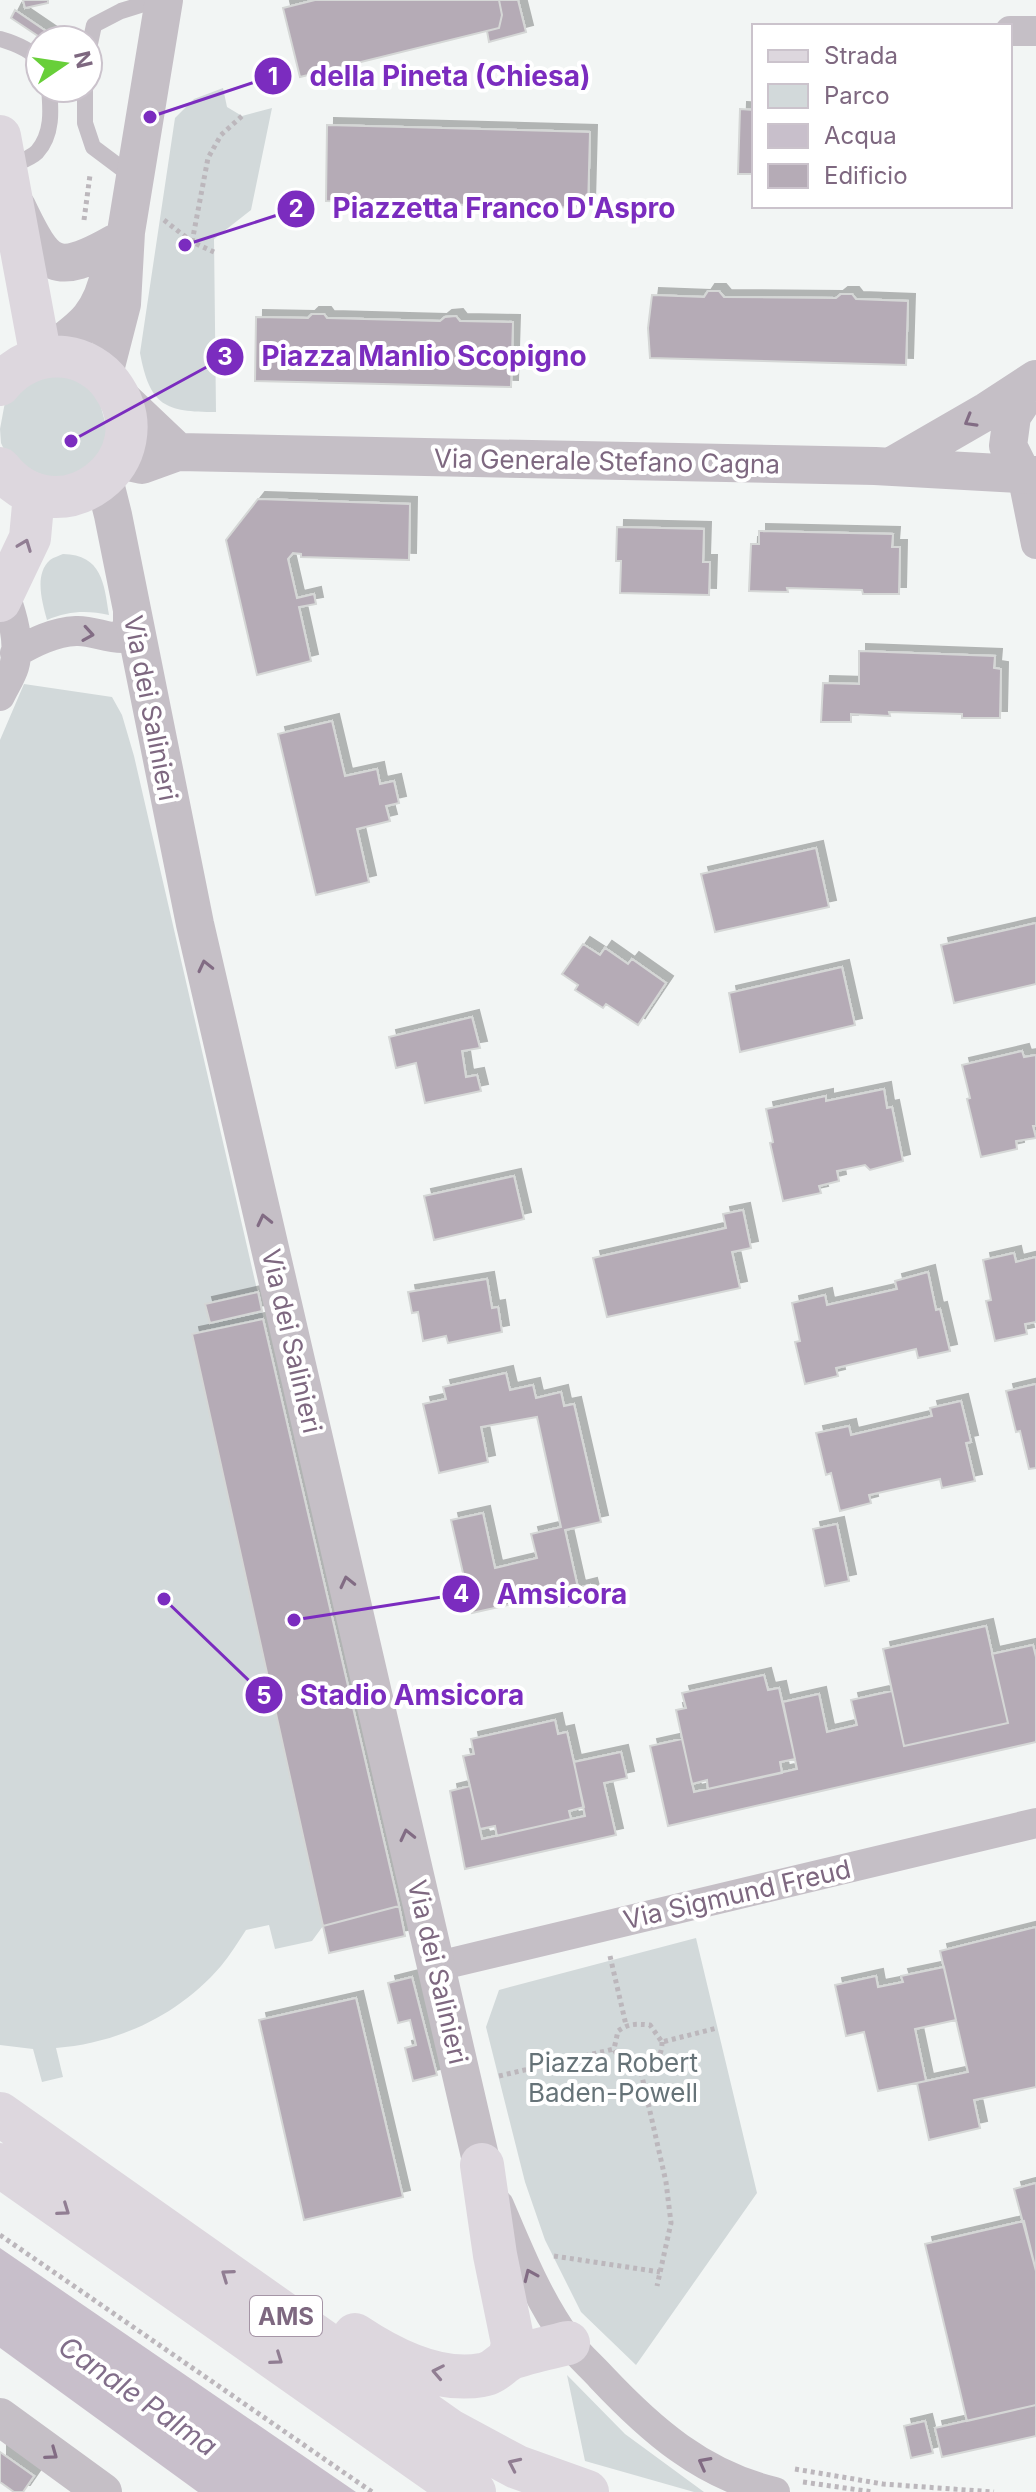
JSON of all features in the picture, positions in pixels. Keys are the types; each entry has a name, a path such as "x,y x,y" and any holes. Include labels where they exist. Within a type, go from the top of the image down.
{"highway":[{"name":"AMS","path":"0,2114 450,2431 517,2467 587,2492"},
{"path":"0,2165 441,2475 474,2492"},
{"path":"482,2165 495,2255 513,2343 510,2358"},
{"path":"304,2329 338,2324 383,2353 431,2372 481,2375 496,2371 510,2358 568,2343"}],"main road":[{"path":"6,167 41,358"},
{"path":"0,385 7,376 28,362 64,356 80,360 112,386 127,423 124,449 112,485 56,498 34,494 9,480 0,468"},
{"path":"2,596 30,538 34,494"}],"street":[{"path":"41,358 97,312 107,291 135,178 164,0"},
{"path":"1012,31 1036,31"},
{"path":"6,167 39,248 53,260 66,265 86,259 120,237"},
{"path":"120,237 122,304 112,386 178,452"},
{"path":"890,467 1036,379"},
{"path":"1036,379 1012,416 1008,446 1031,468 1036,544"},
{"name":"Via Generale Stefano Cagna","path":"112,485 142,465 178,452 1031,468"},
{"name":"Via dei Salinieri","path":"112,485 128,591 195,924 482,2165"},
{"path":"15,653 40,639 78,631 122,638 128,624 128,591"},
{"path":"0,696 14,666 15,653 13,616 2,596"},
{"name":"Via Sigmund Freud","path":"438,1966 1036,1823"},
{"path":"482,2165 537,2290 568,2343 629,2407 680,2450 745,2485 783,2480"},
{"path":"0,2417 103,2492"}],"lane":[{"path":"96,24 121,11 156,0"},
{"path":"0,39 24,49"},
{"path":"6,167 36,154 46,137 52,114 51,104"},
{"path":"85,104 85,123 93,147 135,178"}],"path":[{"path":"192,242 208,158 221,135 242,116"},
{"path":"160,217 192,242 214,252"},
{"path":"603,1926 626,2025"},
{"path":"633,2023 650,2025 662,2042 662,2052 654,2065 641,2072 623,2066 614,2049 618,2031 633,2023"},
{"path":"662,2042 717,2028"},
{"path":"491,2078 614,2049"},
{"path":"641,2072 666,2182 671,2223 657,2286"},
{"path":"0,2235 372,2492"},
{"path":"547,2255 660,2272"},
{"path":"783,2480 873,2492"},
{"path":"783,2480 994,2492"}],"green space":[{"path":"223,88 227,107 242,116 272,108 251,210 214,239 216,412 199,412 172,407 155,395 140,353 175,118 194,99"},
{"path":"56,370 95,385 111,444 66,484 10,462 1,443 5,402 18,385"},
{"path":"63,554 86,559 93,565 103,582 109,615 78,612 47,620 41,588 42,573 50,560"},
{"path":"24,684 112,697 122,715 134,756 399,1906 323,1926 312,1941 275,1949 269,1925 246,1930 221,1966 186,1999 125,2033 56,2048 63,2077 42,2082 33,2049 0,2045 0,740"},
{"name":"Piazza Robert Baden-Powell","path":"696,1938 757,2193 636,2365 581,2312 545,2240 525,2182 486,2027 499,1990"},
{"path":"567,2375 625,2434 704,2492 694,2492 585,2461"}],"water":[{"name":"Canale Palma","path":"0,2248 356,2492 198,2492 0,2348"}],"building":[{"path":"23,0 48,0 48,3 25,8"},
{"path":"315,0 499,0 502,15 499,28 300,77 283,8"},
{"path":"499,0 518,0 526,32 489,42 487,31 499,28 502,15"},
{"path":"15,10 36,24 24,24 24,27 11,18"},
{"path":"740,109 752,110 752,174 738,174"},
{"path":"327,125 590,132 588,208 326,201"},
{"path":"708,291 719,291 724,297 836,298 841,294 852,294 856,299 908,301 906,365 650,358 648,328 652,295 704,297"},
{"path":"312,314 324,314 327,318 440,321 456,316 460,321 513,322 511,387 255,381 256,317 308,318"},
{"path":"258,499 410,504 409,560 301,557 301,554 293,553 288,559 297,598 314,594 316,604 299,607 311,661 257,675 226,540"},
{"path":"617,527 704,529 703,562 710,562 709,595 620,593 621,561 616,561"},
{"path":"759,531 893,534 892,547 900,547 899,594 787,588 788,592 749,591 751,544 759,544"},
{"path":"859,651 995,656 994,668 1001,669 1000,718 889,712 890,716 851,714 851,722 821,722 823,683 859,684"},
{"path":"332,721 345,776 377,769 380,784 394,781 399,803 386,806 390,821 357,829 369,882 316,895 278,734"},
{"path":"816,848 829,907 715,932 701,874"},
{"path":"1036,923 1036,984 954,1003 941,945"},
{"path":"583,944 600,955 605,948 628,964 632,959 666,983 638,1025 606,1004 603,1008 575,990 578,985 562,974"},
{"path":"842,967 855,1025 740,1052 729,993"},
{"path":"472,1017 480,1048 462,1051 466,1077 477,1075 481,1091 425,1103 416,1063 396,1068 389,1037"},
{"path":"1022,1051 1024,1057 1036,1055 1036,1126 1033,1126 1036,1138 1016,1141 1017,1149 981,1157 962,1065"},
{"path":"884,1089 887,1108 892,1107 903,1161 870,1170 865,1165 837,1171 839,1181 819,1186 821,1193 783,1201 766,1109 826,1096 826,1101"},
{"path":"514,1176 524,1219 434,1240 424,1196"},
{"path":"743,1210 751,1248 732,1252 740,1288 607,1317 593,1258 726,1228 723,1214"},
{"path":"1014,1253 1016,1262 1036,1257 1036,1322 1025,1324 1027,1334 995,1341 986,1301 991,1300 983,1260"},
{"path":"928,1272 936,1310 940,1309 950,1351 918,1358 916,1349 836,1368 838,1376 805,1384 795,1342 800,1341 792,1303 825,1295 827,1305 897,1289 895,1281"},
{"path":"487,1279 492,1308 498,1307 502,1332 448,1343 446,1336 423,1341 418,1312 412,1313 408,1292"},
{"path":"258,1292 262,1311 210,1323 205,1304"},
{"path":"263,1319 399,1906 323,1926 192,1334"},
{"path":"506,1373 510,1390 533,1385 536,1398 561,1392 564,1406 574,1404 601,1522 565,1530 578,1588 590,1585 594,1601 569,1606 565,1592 472,1613 451,1520 483,1513 495,1568 537,1558 531,1534 561,1527 537,1417 481,1427 488,1462 439,1473 423,1404 446,1399 443,1387"},
{"path":"1036,1384 1036,1468 1029,1469 1006,1391"},
{"path":"961,1401 971,1442 966,1443 975,1481 942,1488 940,1479 869,1495 871,1503 840,1511 831,1473 826,1475 816,1433 849,1426 851,1435 932,1416 930,1408"},
{"path":"837,1524 849,1581 825,1586 813,1529"},
{"path":"986,1626 1008,1723 904,1746 883,1649"},
{"path":"1033,1645 1036,1657 1036,1742 668,1826 650,1746 682,1739 694,1792 797,1769 783,1702 819,1694 827,1732 857,1725 851,1700 892,1691 904,1746 1008,1723 992,1654"},
{"path":"764,1675 768,1690 779,1688 795,1759 780,1762 782,1773 708,1789 707,1780 692,1784 676,1710 686,1708 682,1693"},
{"path":"555,1720 558,1734 567,1732 584,1807 569,1811 571,1819 497,1836 495,1826 480,1829 463,1756 474,1754 471,1739"},
{"path":"621,1752 627,1778 604,1783 616,1835 465,1869 450,1791 470,1786 482,1839 585,1816 574,1762"},
{"path":"399,1906 405,1936 329,1953 323,1926"},
{"path":"1036,1927 1036,2087 974,2100 980,2128 929,2140 917,2083 968,2072 940,1951"},
{"path":"944,1967 956,2020 915,2029 926,2081 878,2091 864,2032 846,2036 835,1985 876,1976 878,1987 903,1982 901,1976"},
{"path":"412,1977 437,2075 413,2081 405,2048 416,2045 410,2020 398,2023 388,1983"},
{"path":"356,1998 403,2197 304,2220 259,2020"},
{"path":"1036,2183 1036,2271 1014,2189"},
{"path":"1024,2221 1036,2271 1036,2405 967,2421 925,2244"},
{"path":"1036,2405 1036,2436 942,2457 935,2428"},
{"path":"925,2421 933,2453 911,2458 904,2426"},
{"path":"0,2452 34,2476 23,2492 14,2492 0,2482"}],"place":[{"name":"della Pineta (Chiesa)","path":"150,117"},
{"name":"Piazzetta Franco D'Aspro","path":"185,245"},
{"name":"Piazza Manlio Scopigno","path":"71,441"},
{"name":"Stadio Amsicora","path":"164,1599"},
{"name":"Amsicora","path":"294,1620"}]}
